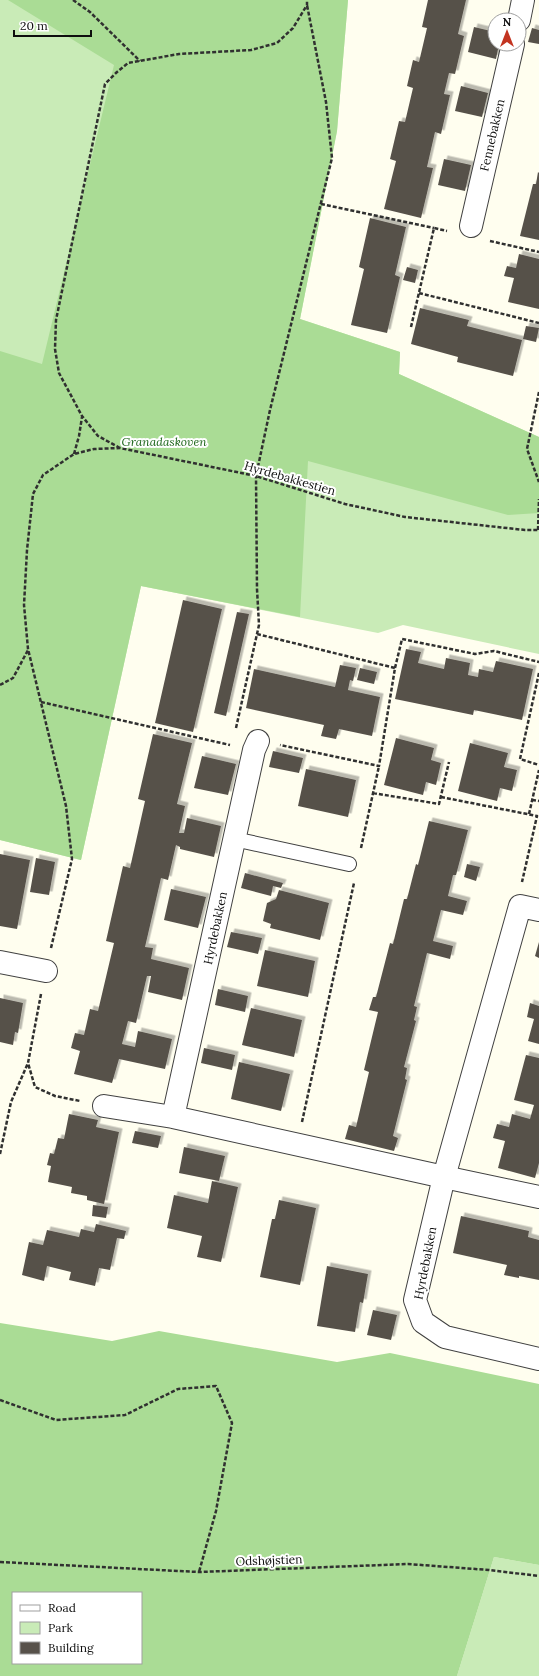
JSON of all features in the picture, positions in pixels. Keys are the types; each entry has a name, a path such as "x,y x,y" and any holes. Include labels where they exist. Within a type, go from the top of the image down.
{"street":[{"path":"521,12 523,0"},
{"name":"Fennebakken","path":"470,231 511,52"},
{"name":"Hyrdebakken","path":"173,1116 254,750 258,740"},
{"name":"Hyrdebakken","path":"529,908 444,1177 415,1300 423,1322 445,1337 539,1359"},
{"path":"0,962 46,971"},
{"path":"104,1106 173,1116 539,1197"}],"lane":[{"path":"234,839 349,864"}],"path":[{"path":"73,0 90,12 140,61"},
{"path":"307,0 326,102 332,158 270,410 256,476 257,589 259,625 234,734 379,766"},
{"path":"120,448 98,436 82,416 59,374 55,349 56,320 105,84 128,63 178,54 251,50 277,43 293,28 307,5"},
{"path":"321,204 434,228 470,231 539,252"},
{"path":"411,327 434,228"},
{"path":"419,293 539,323"},
{"path":"539,392 527,449 539,482"},
{"path":"74,454 82,416"},
{"name":"Hyrdebakkestien","path":"28,649 24,605 27,550 33,494 43,475 74,454 94,449 120,448 256,476 345,504 405,517 525,530 539,530"},
{"path":"539,499 539,530"},
{"path":"257,634 396,668"},
{"path":"360,851 379,766 402,639 475,654 494,651 539,662"},
{"path":"0,685 13,678 28,649"},
{"path":"0,1154 11,1102 28,1063 46,971 72,859 66,806 28,649"},
{"path":"539,673 520,759 539,765"},
{"path":"41,702 230,745"},
{"path":"373,793 439,804 449,762"},
{"path":"529,814 539,770"},
{"path":"441,797 537,816 522,883 529,908"},
{"path":"532,800 539,802"},
{"path":"297,1144 354,881"},
{"path":"28,1063 35,1087 55,1096 104,1106"},
{"path":"0,1400 56,1420 125,1415 178,1389 216,1386 232,1423 216,1511 199,1572"},
{"name":"Odshøjstien","path":"0,1562 199,1572 408,1564 489,1570 539,1576"}],"green space":[{"name":"Granadaskoven","path":"0,0 348,0 337,131 300,319 400,352 399,374 539,437 539,654 403,625 378,633 141,586 81,860 0,840"},
{"name":"Granadaskoven","path":"8,0 348,0 337,131 300,319 400,352 399,374 539,437 539,513 508,515 308,461 300,617 141,586 81,860 0,840 0,351 42,364 114,65"},
{"path":"0,1323 112,1341 159,1331 337,1362 390,1353 539,1384 539,1565 494,1557 457,1676 0,1676"},
{"path":"494,1557 539,1565 539,1676 457,1676"}],"building":[{"path":"428,0 466,0 458,34 464,36 455,74 449,73 444,94 450,95 441,134 435,132 427,167 433,168 421,218 384,209 396,161 390,159 399,121 405,122 413,88 407,86 413,60 419,62 427,28 422,27"},
{"path":"474,27 487,30 487,52 497,52 496,59 468,52"},
{"path":"532,28 539,30 539,44 528,42"},
{"path":"461,86 488,93 482,117 455,111"},
{"path":"444,159 471,165 465,191 438,185"},
{"path":"538,172 539,240 520,236 533,184 536,184"},
{"path":"370,218 406,227 395,275 400,277 387,333 351,325 364,269 359,267"},
{"path":"519,254 539,259 539,309 508,302 514,278 504,276 507,266 516,268"},
{"path":"407,267 418,270 415,283 403,280"},
{"path":"420,308 469,320 467,326 522,340 513,376 457,362 458,357 411,344"},
{"path":"526,326 539,328 536,342 523,339"},
{"path":"183,600 222,609 193,732 155,723"},
{"path":"237,612 249,614 226,716 214,713"},
{"path":"406,649 421,652 418,663 444,669 446,658 470,663 468,675 478,677 479,669 493,672 496,661 533,669 522,720 474,710 473,715 395,699"},
{"path":"340,665 356,668 353,681 350,680 348,690 380,697 372,736 339,729 336,739 321,736 324,725 246,708 254,669 335,687"},
{"path":"360,668 377,672 374,684 357,680"},
{"path":"153,734 192,743 177,804 185,806 179,833 184,833 187,818 221,826 214,857 180,849 180,847 176,845 168,880 161,878 145,947 153,948 151,959 189,968 182,1000 148,992 151,976 147,976 136,1023 128,1021 122,1044 135,1047 138,1031 172,1039 165,1069 119,1059 112,1083 74,1074 80,1051 71,1048 75,1033 84,1035 90,1009 98,1011 114,943 106,941 123,866 130,868 145,801 138,799"},
{"path":"396,738 434,748 431,760 441,763 436,785 426,782 423,795 384,785"},
{"path":"470,743 508,753 504,767 517,770 512,791 500,788 497,801 458,791"},
{"path":"273,751 303,758 299,773 269,767"},
{"path":"202,756 236,764 228,795 194,788"},
{"path":"306,769 356,780 348,817 298,806"},
{"path":"429,821 468,830 456,875 453,875 448,896 467,901 463,915 441,910 433,941 453,946 450,959 427,953 414,1006 417,1007 414,1020 416,1021 404,1067 407,1068 405,1079 407,1080 393,1136 398,1138 394,1151 345,1139 349,1125 356,1127 369,1072 364,1070 378,1012 369,1010 373,997 376,997 390,943 393,944 404,899 407,899 416,864 418,865"},
{"path":"0,854 30,860 17,929 0,926"},
{"path":"36,858 55,862 49,895 30,892"},
{"path":"467,864 480,867 476,881 464,877"},
{"path":"245,873 283,883 281,888 273,886 271,896 241,888"},
{"path":"171,889 206,897 198,928 164,920"},
{"path":"279,890 329,903 320,940 270,928 271,924 263,921 267,903 276,899"},
{"path":"231,932 262,938 258,954 227,947"},
{"path":"539,942 539,958 535,956"},
{"path":"265,950 315,961 308,997 257,986"},
{"path":"218,989 248,996 245,1012 215,1005"},
{"path":"0,998 23,1003 18,1033 15,1032 13,1045 0,1042"},
{"path":"530,1003 539,1006 539,1044 528,1041 534,1019 527,1017"},
{"path":"251,1008 302,1020 294,1057 242,1045"},
{"path":"204,1048 235,1055 232,1070 201,1063"},
{"path":"526,1055 539,1058 539,1163 535,1178 498,1168 505,1141 493,1138 497,1124 509,1127 512,1114 530,1119 534,1105 514,1100"},
{"path":"239,1062 290,1074 281,1111 231,1099"},
{"path":"69,1114 98,1120 96,1127 119,1132 104,1204 87,1200 87,1196 71,1193 72,1187 48,1182 51,1166 47,1165 50,1153 54,1154 58,1138 64,1139"},
{"path":"135,1131 161,1136 158,1148 132,1143"},
{"path":"184,1147 225,1156 219,1181 179,1173"},
{"path":"212,1181 238,1187 221,1262 197,1257 202,1236 167,1228 174,1195 208,1203"},
{"path":"279,1200 316,1208 300,1285 260,1277 272,1219 275,1219"},
{"path":"93,1205 108,1207 106,1218 92,1216"},
{"path":"461,1216 529,1231 528,1237 539,1240 539,1280 504,1275 507,1265 453,1253"},
{"path":"96,1224 126,1231 124,1239 117,1238 110,1270 99,1268 95,1286 69,1280 71,1272 47,1266 44,1281 22,1275 29,1242 43,1245 47,1230 79,1237 81,1229 94,1232"},
{"path":"327,1266 368,1274 363,1303 360,1302 355,1332 317,1326"},
{"path":"373,1310 397,1315 391,1340 367,1335"}]}
